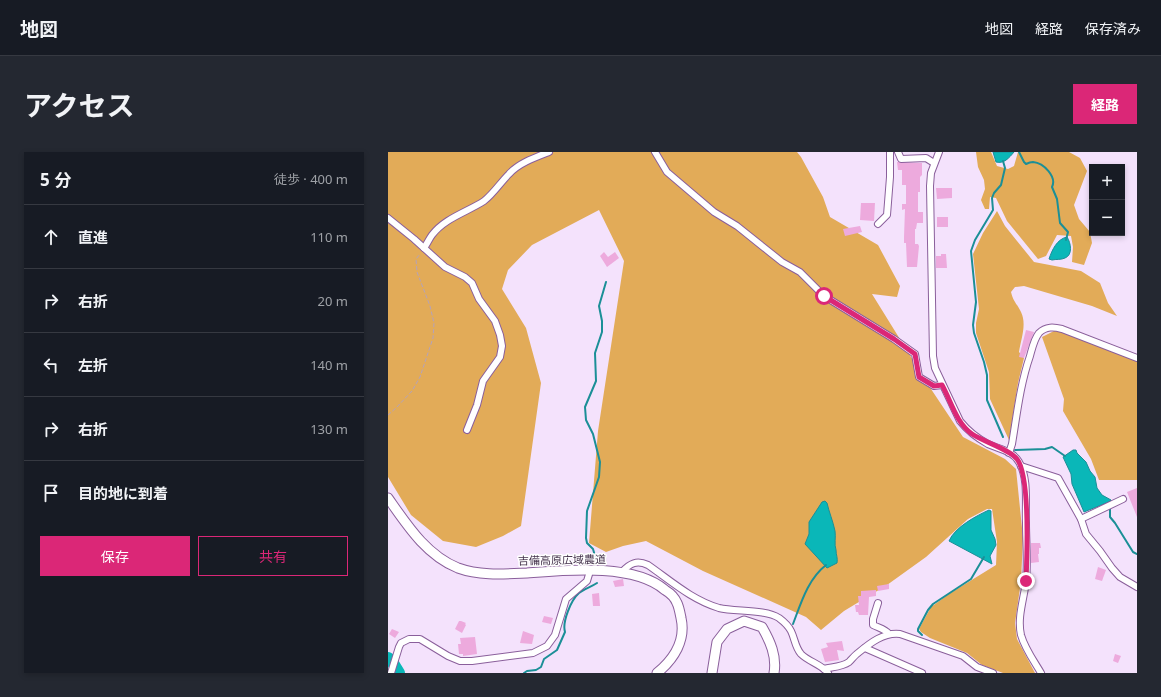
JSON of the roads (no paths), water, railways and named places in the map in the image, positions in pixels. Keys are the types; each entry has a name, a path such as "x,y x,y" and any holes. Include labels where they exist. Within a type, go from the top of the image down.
{"street":[{"path":"424,248 433,234 440,227 483,201 494,192 510,173 526,162 549,152"},
{"path":"655,152 667,172 714,212 737,226 782,262 800,272 824,296 894,339 915,354 919,377 934,386 942,385"},
{"path":"878,224 887,215 890,152"},
{"path":"898,152 901,159 928,159 934,163"},
{"path":"928,152 928,159"},
{"path":"938,152 934,163 930,186 933,356 935,368 942,385 965,428 972,434 988,443 1014,455 1021,466 1025,482 1027,553 1026,581 1020,626 1021,636 1041,673"},
{"path":"388,218 445,267 465,277 472,283 479,299 495,321 502,346 500,357 483,381 477,405 467,430"},
{"path":"1009,453 1012,444 1023,377 1034,344 1040,332 1053,327 1062,329 1137,358"},
{"path":"1021,466 1058,478 1081,519 1086,534 1120,577 1137,587"},
{"name":"吉備高原広域農道","path":"388,498 420,541 432,552 458,568 489,574 552,571 622,572 652,580 670,593 677,603 682,622 681,641 668,664 657,673"},
{"path":"1081,519 1123,499"},
{"path":"622,572 627,566 635,562 643,563 704,603 720,608 770,614 778,618 791,631 797,648 802,655 826,671 850,662 865,648 882,636 900,634 963,656 977,667 993,673"},
{"path":"392,670 397,650 401,644 409,639 415,638 424,640 448,656 460,661 472,661 533,653 547,646 555,635 566,599 586,581 590,571"},
{"path":"878,603 873,619 873,625 878,628 885,629 890,634"},
{"path":"712,673 717,642 727,629 744,621 762,627 771,642 775,665 774,673"},
{"path":"865,648 922,673"}],"waterway":[{"path":"1019,152 1026,164 1032,162 1037,163 1045,168 1051,175 1053,179 1052,187 1057,199 1060,223 1068,232 1066,240"},
{"path":"1003,161 1005,168 1001,185 994,193 992,198 993,210 975,240 971,251 976,302 973,325 974,333 987,375 987,400 1003,437"},
{"path":"594,566 597,563 593,549 587,543 586,538 587,511 599,477 600,462 593,434 586,420 585,407 596,381 595,353 602,332 602,321 599,306 606,282"},
{"path":"1015,450 1045,449 1052,447 1065,456"},
{"path":"1110,509 1110,517 1133,552 1137,554"},
{"path":"922,635 918,629 928,610 933,604 971,579 984,557"},
{"path":"793,624 810,584 814,577 826,565"},
{"path":"524,673 541,667 544,659 557,650 565,632 564,628 566,617 573,601 579,593 597,583"},
{"path":"388,658 391,660 399,673"}]}
